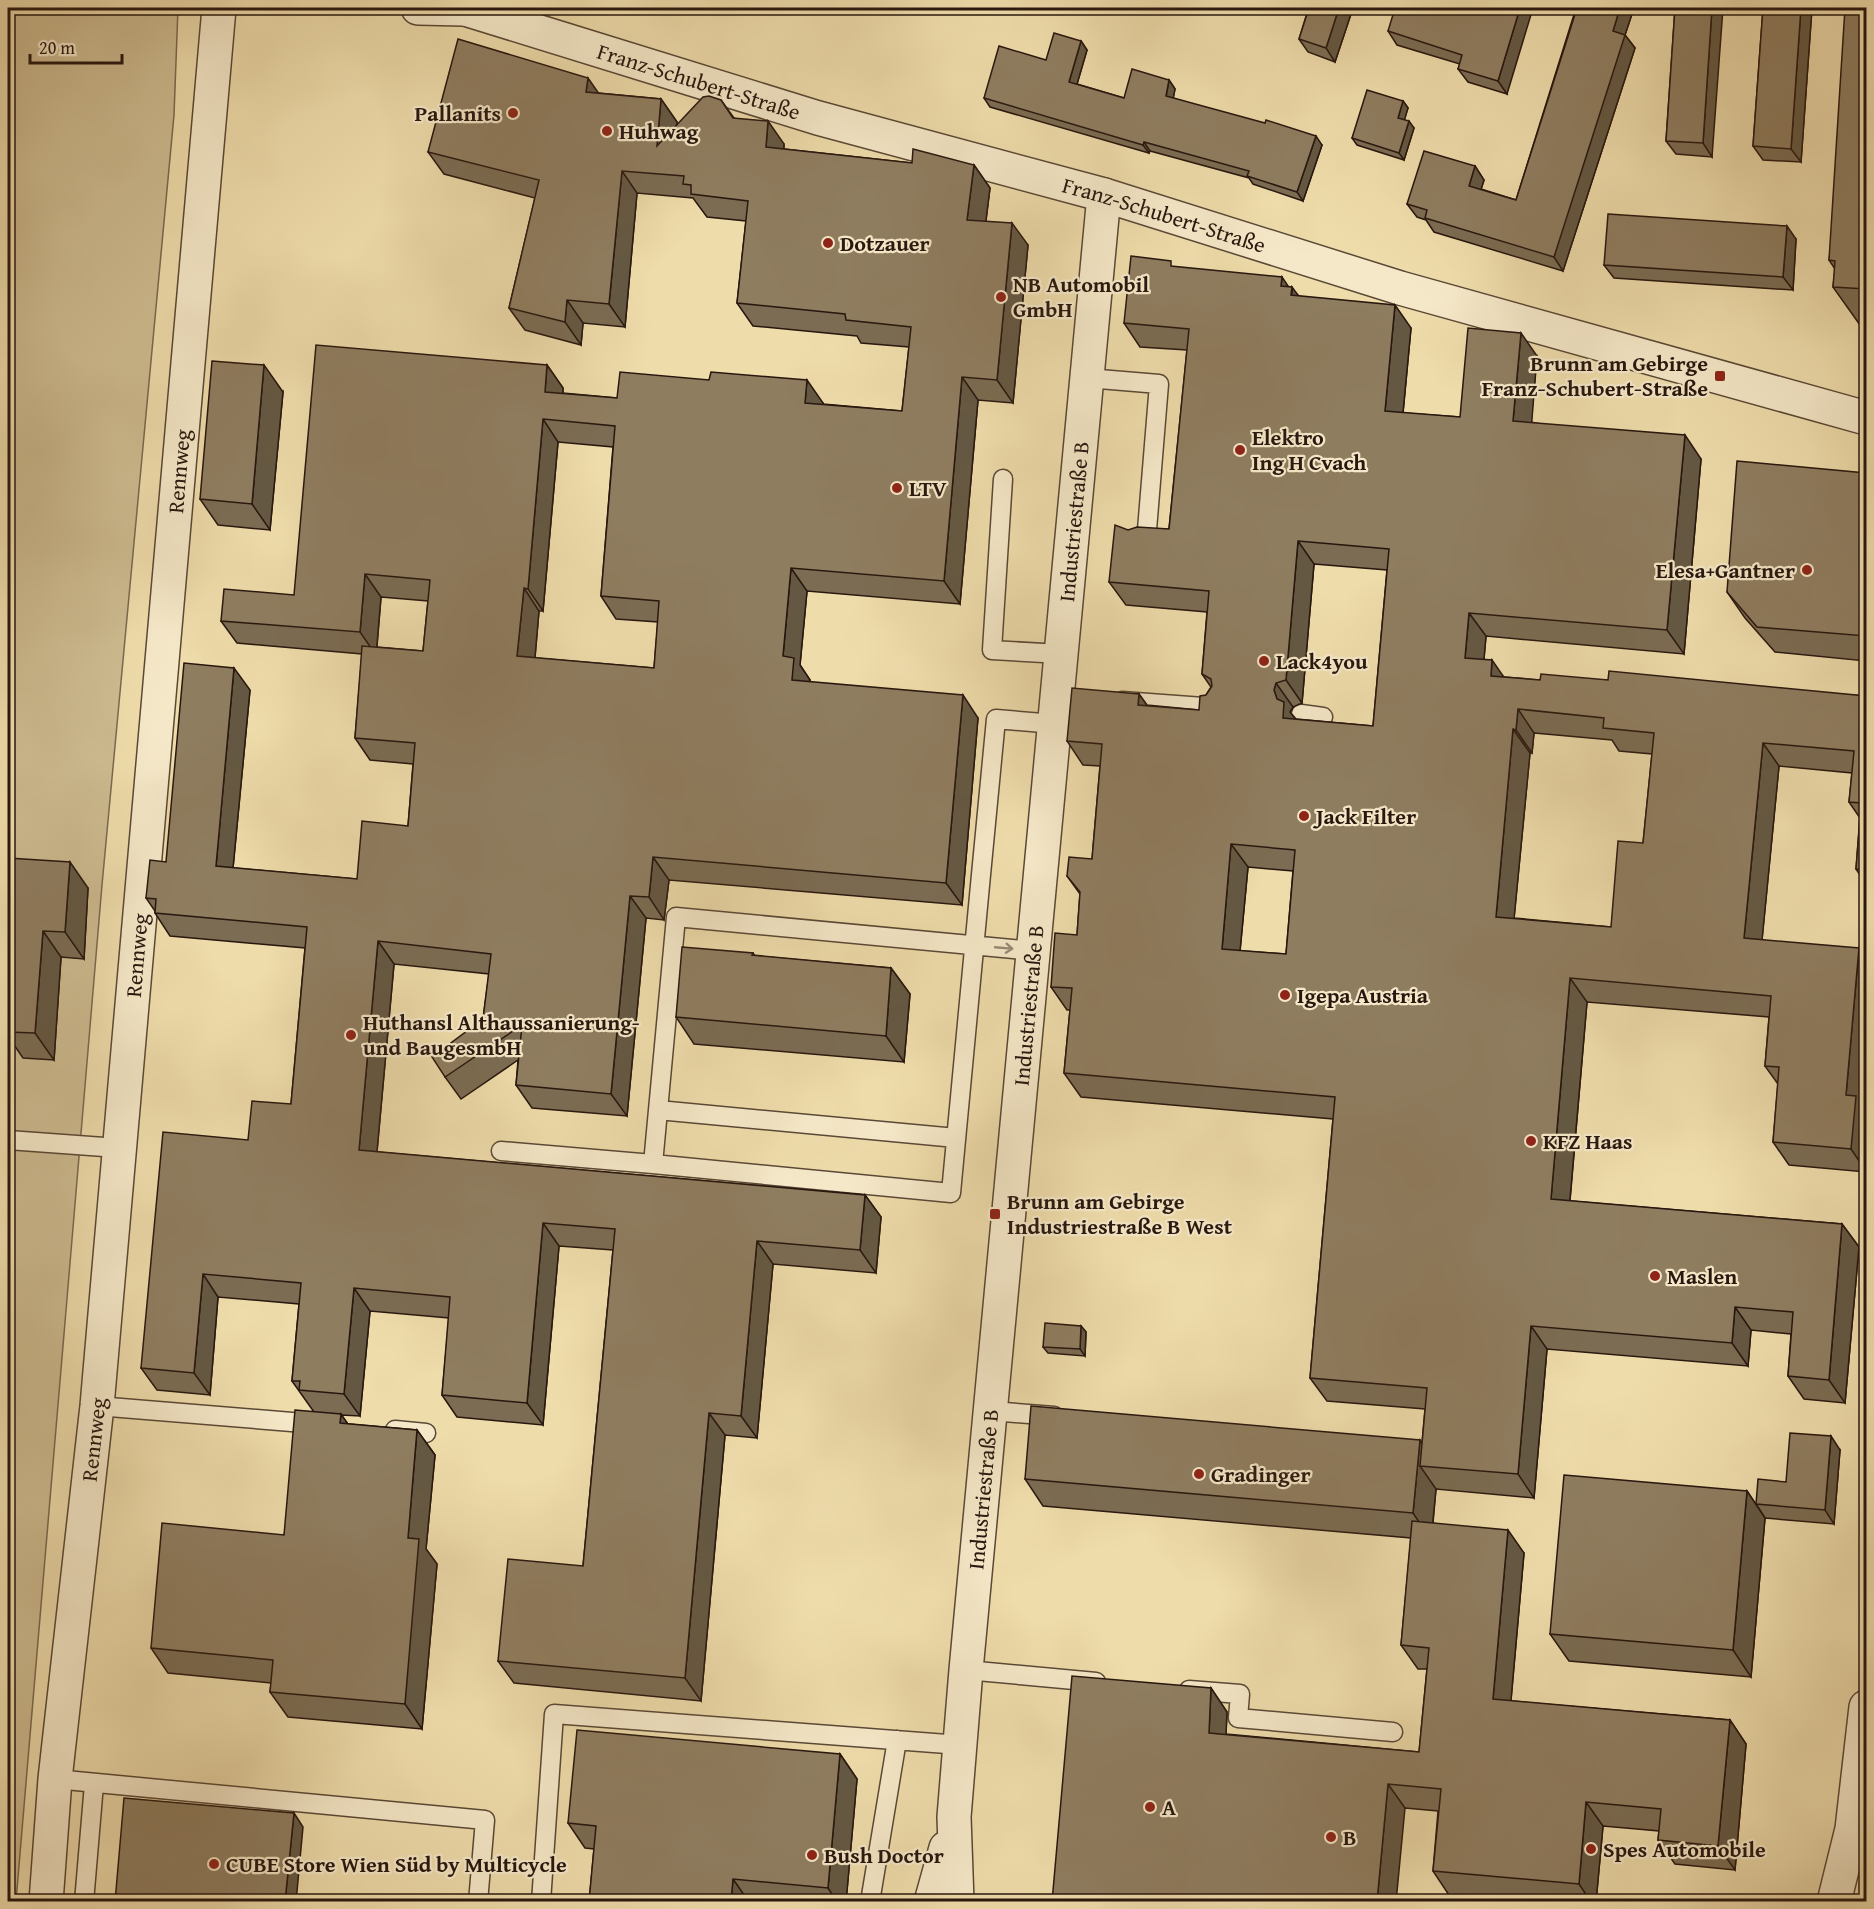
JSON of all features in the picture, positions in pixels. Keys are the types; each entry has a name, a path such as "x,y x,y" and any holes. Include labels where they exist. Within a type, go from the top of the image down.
{"street":[{"name":"Rennweg","path":"46,1902 55,1779 97,1406 219,8"},
{"name":"Franz-Schubert-Straße","path":"418,8 463,8 818,118 1104,195 1400,288 1866,418"},
{"name":"Industriestraße B","path":"957,1902 954,1817 966,1670 1034,951 1064,706 1061,654 1104,195"},
{"path":"1837,1899 1852,1829 1866,1707"},
{"name":"Industriestraße B","path":"931,1902 954,1817"}],"lane":[{"path":"1087,378 1159,384 1146,542"},
{"path":"1003,479 992,650 1061,654"},
{"path":"1103,700 1217,708"},
{"path":"501,1151 951,1193 996,718 1064,706"},
{"path":"1301,714 1323,717"},
{"path":"653,1164 676,917 1034,951"},
{"path":"658,1110 956,1138"},
{"path":"8,1140 118,1148"},
{"path":"97,1406 332,1425"},
{"path":"991,1411 1073,1418"},
{"path":"379,1429 426,1433"},
{"path":"966,1670 1111,1683"},
{"path":"1169,1688 1240,1694 1238,1718 1393,1732"},
{"path":"541,1902 554,1714 960,1744"},
{"path":"870,1902 897,1740"},
{"path":"55,1779 485,1820 478,1902"},
{"path":"84,1902 94,1784"}],"shaded area":[{"path":"8,8 178,8 174,115 102,885 16,1901 8,1902"}],"building":[{"path":"1309,8 1339,8 1326,48 1299,39"},
{"path":"1395,8 1463,8 1476,11 1477,8 1520,8 1498,81 1458,69 1462,55 1388,31"},
{"path":"1577,8 1620,8 1613,31 1625,35 1554,257 1425,218 1427,210 1407,204 1424,151 1475,166 1469,186 1516,200"},
{"path":"1675,8 1712,8 1703,143 1666,141"},
{"path":"1763,8 1801,8 1791,149 1753,146"},
{"path":"1845,8 1866,8 1866,289 1833,287 1835,261 1829,260"},
{"path":"1054,33 1081,41 1069,82 1124,98 1132,69 1169,80 1166,96 1265,123 1266,120 1316,136 1297,192 1247,176 1249,171 1144,142 1143,145 984,98 999,46 1046,60"},
{"path":"458,39 588,78 586,92 661,99 657,146 703,97 709,96 721,100 733,118 768,121 766,147 912,163 913,149 974,165 967,220 1012,223 997,380 962,377 944,581 791,568 783,656 794,658 792,680 963,695 946,883 653,857 649,897 630,896 611,1094 516,1085 522,1025 445,1077 432,1057 483,1019 491,954 378,941 359,1150 865,1195 860,1250 757,1241 741,1416 709,1413 685,1678 498,1661 508,1559 583,1566 615,1229 543,1223 527,1403 442,1395 450,1297 354,1288 344,1394 299,1390 300,1381 292,1381 301,1283 203,1274 194,1373 141,1368 163,1132 248,1140 252,1101 291,1104 307,927 155,913 156,899 146,898 150,860 166,862 184,663 234,668 216,866 357,879 362,821 408,826 415,743 355,738 362,646 423,651 430,580 365,574 360,632 221,621 224,589 294,595 316,345 547,365 545,392 617,398 620,372 709,380 711,372 807,380 805,403 902,411 911,327 846,320 845,314 737,303 748,201 691,194 691,185 683,184 684,176 622,171 609,304 567,300 565,322 509,308 539,180 428,152","holes":["543,419 615,426 601,596 659,601 654,668 517,656 524,588 528,589"]},
{"path":"1367,90 1403,101 1398,118 1409,121 1399,153 1352,138"},
{"path":"1608,214 1787,226 1783,277 1604,265"},
{"path":"1131,256 1171,261 1171,266 1282,277 1281,286 1292,287 1291,295 1395,305 1385,411 1460,417 1468,328 1521,333 1513,421 1685,435 1667,630 1469,613 1465,658 1492,660 1491,676 1540,680 1541,674 1608,680 1609,671 1866,696 1866,870 1856,869 1861,803 1849,802 1854,751 1763,743 1744,938 1859,948 1846,1095 1856,1096 1851,1149 1773,1142 1779,1067 1765,1066 1771,996 1570,978 1551,1199 1842,1224 1829,1380 1788,1376 1793,1312 1735,1307 1732,1343 1531,1326 1518,1474 1420,1466 1427,1388 1310,1378 1335,1097 1064,1073 1072,988 1051,987 1055,933 1077,935 1080,892 1067,876 1069,857 1092,859 1102,744 1067,741 1072,688 1139,694 1138,705 1199,710 1200,696 1206,695 1212,686 1211,679 1202,674 1209,591 1109,582 1115,525 1128,530 1137,527 1169,529 1189,329 1124,323","holes":["1298,541 1389,549 1373,726 1283,718 1284,702 1277,699 1274,690 1276,683 1286,680","1518,709 1604,718 1603,728 1654,733 1643,843 1618,841 1611,927 1496,917 1513,729 1516,730","1231,844 1295,850 1286,954 1222,949"]},
{"path":"212,361 264,365 252,504 200,499"},
{"name":"Elesa+Gantner","path":"1737,461 1866,473 1866,636 1757,627 1727,592"},
{"path":"8,858 70,862 65,932 43,931 35,1033 8,1032 8,985 14,899 8,898"},
{"path":"682,947 891,968 886,1036 676,1017"},
{"path":"1045,1323 1081,1326 1080,1349 1043,1347"},
{"path":"1031,1406 1420,1440 1413,1513 1025,1479"},
{"path":"295,1410 341,1414 340,1423 417,1430 408,1538 419,1539 405,1704 270,1692 273,1660 151,1648 162,1523 284,1535"},
{"path":"1790,1433 1831,1436 1825,1510 1756,1504 1758,1479 1786,1482"},
{"path":"1564,1475 1747,1491 1733,1650 1550,1634"},
{"path":"1412,1521 1508,1530 1493,1699 1730,1720 1718,1846 1658,1840 1661,1809 1586,1802 1579,1884 1433,1871 1441,1789 1388,1784 1377,1902 1052,1902 1072,1676 1211,1688 1209,1733 1419,1752 1429,1648 1401,1645"},
{"path":"577,1730 840,1754 828,1888 733,1879 731,1902 589,1902 596,1826 568,1823"},
{"name":"CUBE Store Wien Süd by Multicycle","path":"124,1798 294,1813 285,1902 115,1902"}],"place":[{"name":"Pallanits","path":"513,113"},
{"name":"Huhwag","path":"607,131"},
{"name":"Dotzauer","path":"828,243"},
{"name":"NB Automobil GmbH","path":"1001,297"},
{"name":"Brunn am Gebirge Franz-Schubert-Straße","path":"1720,376"},
{"name":"Elektro Ing H Cvach","path":"1240,450"},
{"name":"LTV","path":"897,488"},
{"name":"Elesa+Gantner","path":"1807,570"},
{"name":"Lack4you","path":"1264,661"},
{"name":"Jack Filter","path":"1304,816"},
{"name":"Igepa Austria","path":"1285,995"},
{"name":"Huthansl Althaussanierung- und BaugesmbH","path":"351,1035"},
{"name":"KFZ Haas","path":"1531,1141"},
{"name":"Brunn am Gebirge Industriestraße B West","path":"995,1214"},
{"name":"Maslen","path":"1655,1276"},
{"name":"Gradinger","path":"1199,1474"},
{"name":"A","path":"1150,1807"},
{"name":"B","path":"1331,1837"},
{"name":"Spes Automobile","path":"1591,1849"},
{"name":"Bush Doctor","path":"812,1855"},
{"name":"CUBE Store Wien Süd by Multicycle","path":"214,1864"}]}
